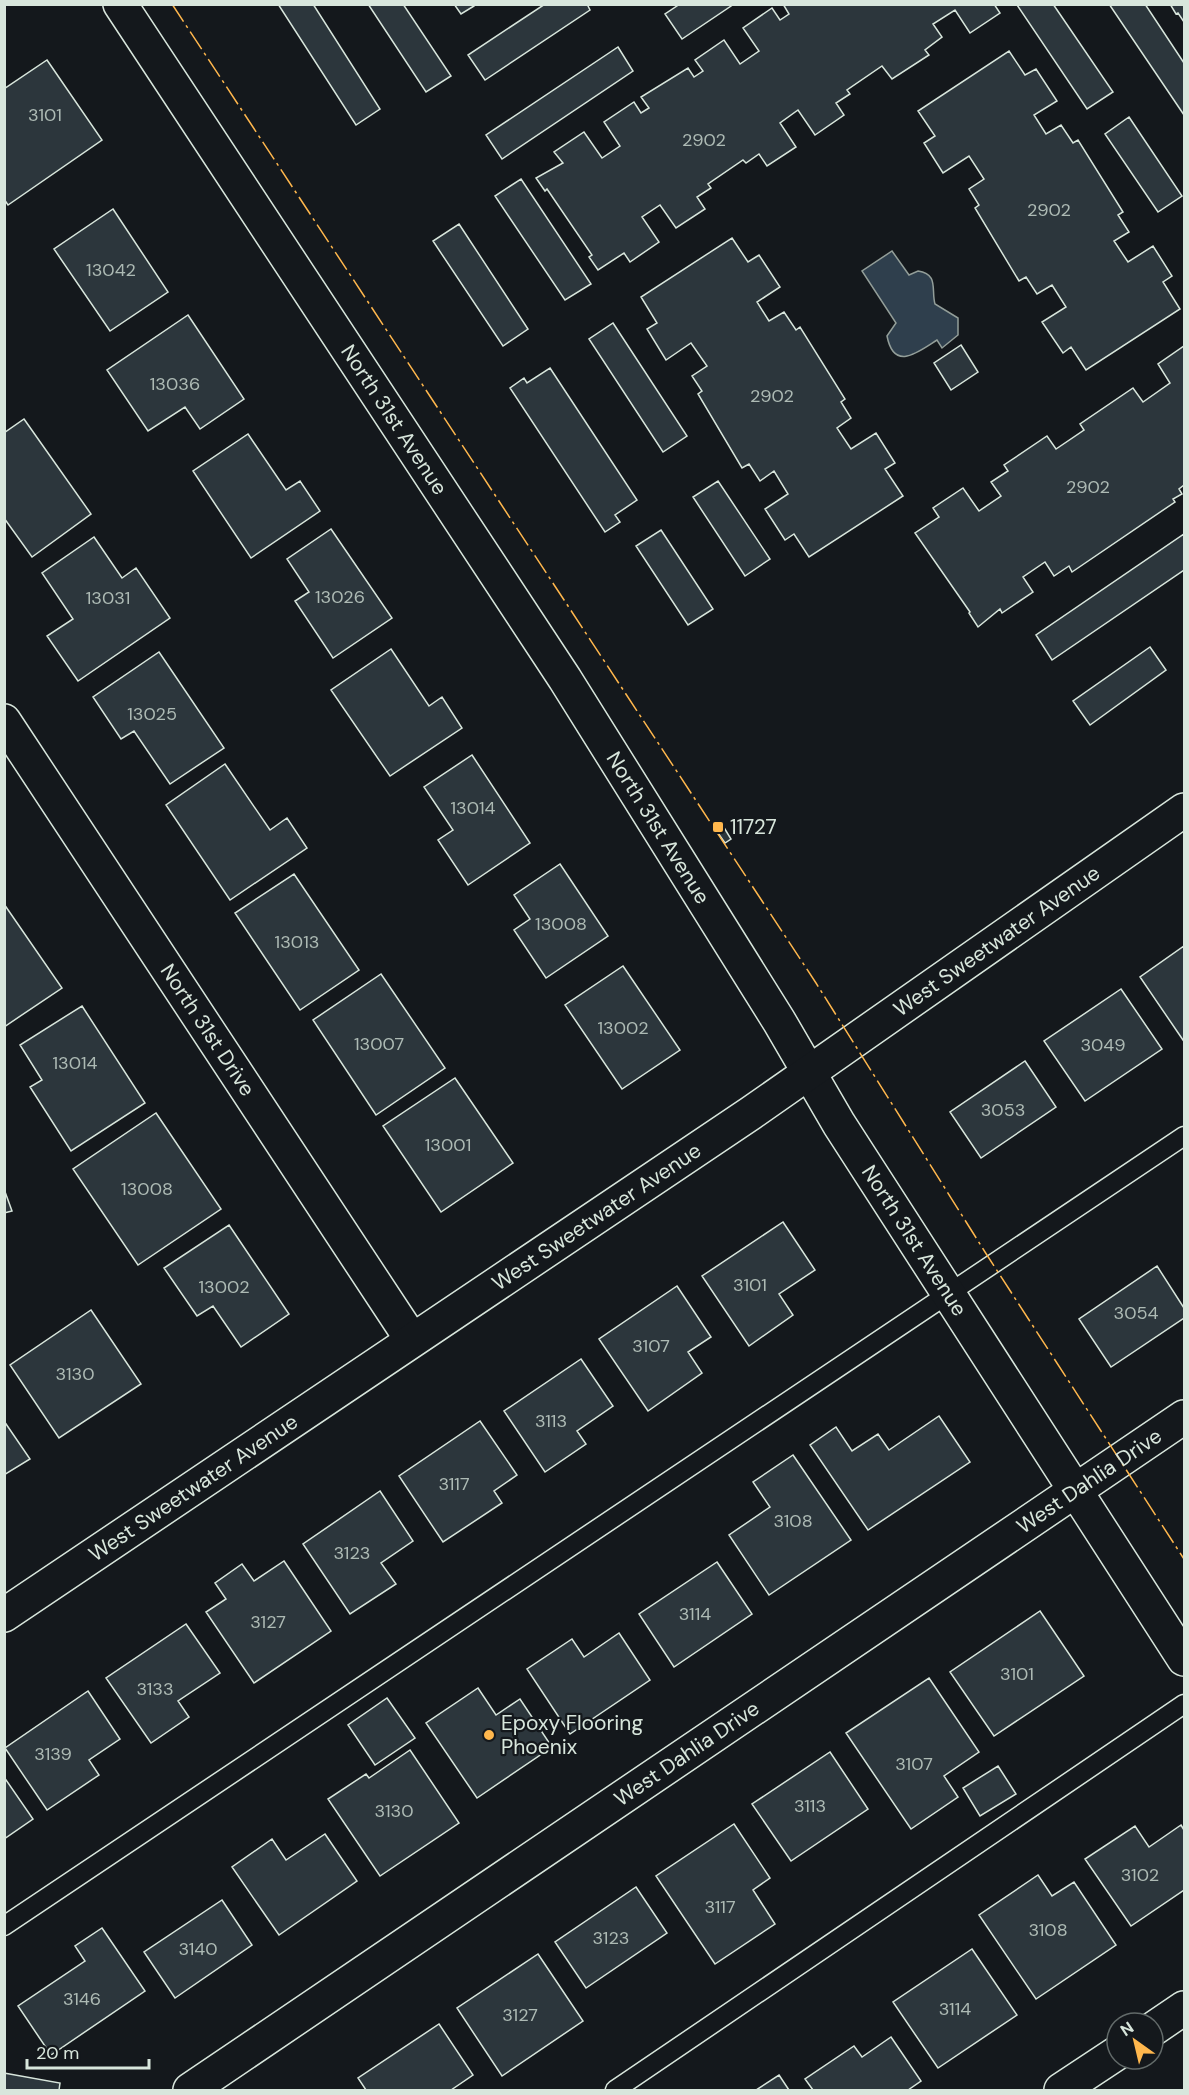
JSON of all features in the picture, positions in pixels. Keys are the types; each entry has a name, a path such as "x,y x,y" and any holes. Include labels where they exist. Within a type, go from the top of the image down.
{"street":[{"name":"North 31st Avenue","path":"120,4 558,669 948,1295 1185,1659"},
{"name":"North 31st Drive","path":"4,721 412,1340"},
{"name":"West Sweetwater Avenue","path":"4,1615 808,1072 1185,810"},
{"name":"West Dahlia Drive","path":"190,2091 1185,1417"},
{"path":"1165,2021 1185,2008"},
{"path":"1061,2091 1105,2061"}],"lane":[{"path":"4,1926 1185,1136"},
{"path":"615,2091 1185,1704"}],"water":[{"path":"892,251 909,275 918,271 929,275 933,283 935,304 958,318 958,335 942,348 937,340 915,354 901,356 895,354 890,347 887,336 896,323 862,271"}],"building":[{"path":"278,4 313,4 380,109 356,125"},
{"path":"368,4 403,4 451,76 426,92"},
{"path":"454,4 474,4 474,6 461,14"},
{"path":"545,4 587,4 590,10 485,80 468,55"},
{"path":"680,4 734,4 682,39 665,14"},
{"path":"783,4 994,4 1000,13 970,33 955,10 933,24 942,37 925,50 929,55 892,79 882,66 847,90 850,94 836,103 844,115 815,135 798,110 780,123 796,147 767,166 759,154 746,163 743,160 708,184 711,188 697,197 705,209 676,228 660,205 642,217 659,242 630,262 624,253 598,270 589,257 592,255 547,189 545,191 536,178 563,163 554,152 584,132 602,158 620,146 604,122 634,102 641,113 649,108 641,97 688,68 694,77 703,71 695,60 724,40 740,64 759,51 743,28 772,8 780,20 789,14"},
{"path":"1053,4 1113,92 1087,109 1017,5"},
{"path":"1109,4 1145,4 1184,63 1184,115"},
{"path":"1170,4 1184,4 1184,22 1178,13 1176,14"},
{"path":"618,47 633,71 502,159 486,135"},
{"path":"1009,51 1025,75 1036,69 1057,101 1034,115 1046,134 1061,125 1073,143 1078,140 1123,212 1118,215 1129,232 1114,241 1128,262 1153,246 1172,276 1163,282 1180,309 1086,370 1071,347 1063,353 1042,322 1066,307 1052,285 1037,294 1026,277 1019,281 975,208 979,205 969,189 984,179 969,156 943,173 924,143 935,136 918,111"},
{"path":"47,60 102,140 8,205 4,199 4,89"},
{"path":"1129,117 1182,196 1158,212 1105,134"},
{"path":"521,179 591,284 565,300 495,196"},
{"path":"113,209 168,292 110,331 54,249"},
{"path":"459,224 528,329 503,346 433,241"},
{"path":"732,238 748,262 759,255 780,287 757,302 769,321 784,312 796,330 800,327 845,399 841,402 851,418 837,428 851,449 876,433 895,463 885,469 903,496 809,557 794,534 785,540 765,509 788,494 774,471 760,481 749,464 742,468 698,394 702,391 692,376 707,366 691,343 666,360 647,329 657,323 641,297"},
{"path":"188,315 244,399 200,429 185,407 148,431 107,370"},
{"path":"613,323 687,436 663,452 589,339"},
{"path":"961,345 978,372 951,390 934,363"},
{"path":"1184,346 1184,485 1179,489 1182,494 1173,499 1175,502 1072,572 1069,566 1054,576 1045,562 1023,577 1033,592 1002,613 1000,609 978,627 915,533 939,517 933,508 963,488 979,511 1001,496 991,482 1008,471 1004,465 1047,436 1056,449 1084,430 1080,424 1133,388 1143,402 1170,383 1158,364"},
{"path":"550,368 637,500 615,515 620,522 605,532 510,388 524,378 527,383"},
{"path":"24,419 91,514 32,557 4,518 4,433"},
{"path":"248,434 286,490 300,481 320,511 251,558 193,471"},
{"path":"718,481 770,559 745,576 693,497"},
{"path":"331,529 392,618 333,658 295,601 309,592 287,559"},
{"path":"661,530 713,609 688,625 636,546"},
{"path":"1184,534 1184,570 1052,660 1036,635"},
{"path":"94,537 122,578 136,568 170,618 78,681 47,636 73,619 42,573"},
{"path":"1150,647 1166,670 1090,725 1073,701"},
{"path":"391,649 429,706 442,697 462,728 390,776 331,690"},
{"path":"159,652 224,748 170,784 134,731 121,739 93,697"},
{"path":"472,755 530,843 468,885 438,840 453,830 424,787"},
{"path":"225,764 270,830 287,818 307,848 230,900 166,805"},
{"path":"720,821 731,839 725,843 713,826"},
{"path":"560,864 608,936 546,978 514,930 530,919 514,895"},
{"path":"294,874 359,970 300,1010 235,913"},
{"path":"4,904 62,988 4,1027"},
{"path":"1184,946 1184,1039 1183,1040 1140,977"},
{"path":"623,966 680,1050 622,1089 565,1005"},
{"path":"381,974 445,1068 376,1115 313,1020"},
{"path":"1121,989 1162,1049 1085,1101 1044,1041"},
{"path":"82,1006 145,1103 71,1151 30,1087 42,1080 20,1045"},
{"path":"1025,1061 1056,1107 981,1158 950,1112"},
{"path":"455,1078 513,1163 441,1212 383,1126"},
{"path":"156,1113 221,1209 138,1265 73,1169"},
{"path":"4,1189 12,1211 4,1213"},
{"path":"783,1222 815,1270 779,1294 793,1315 749,1346 702,1276"},
{"path":"229,1225 289,1314 241,1347 213,1306 197,1316 164,1268"},
{"path":"1157,1266 1184,1308 1184,1318 1111,1367 1079,1319"},
{"path":"677,1286 711,1337 688,1352 702,1373 648,1411 599,1339"},
{"path":"91,1310 141,1384 59,1438 10,1365"},
{"path":"581,1359 613,1406 577,1431 586,1444 545,1472 504,1411"},
{"path":"939,1416 970,1462 868,1530 810,1445 836,1427 852,1451 878,1434 889,1450"},
{"path":"4,1421 30,1459 4,1475"},
{"path":"480,1421 517,1475 494,1491 502,1503 443,1542 399,1476"},
{"path":"793,1455 851,1540 769,1595 729,1535 770,1507 753,1482"},
{"path":"380,1491 413,1541 381,1563 396,1584 350,1614 303,1544"},
{"path":"284,1561 331,1631 254,1683 206,1612 226,1599 215,1583 242,1564 254,1581"},
{"path":"717,1562 752,1614 674,1667 639,1614"},
{"path":"1040,1611 1084,1676 994,1736 950,1672"},
{"path":"186,1624 220,1673 178,1701 189,1717 151,1743 106,1678"},
{"path":"619,1633 650,1680 570,1734 527,1669 572,1639 584,1657"},
{"path":"929,1678 979,1752 944,1776 958,1797 911,1829 846,1733"},
{"name":"Epoxy Flooring Phoenix","path":"478,1688 496,1715 520,1699 552,1747 477,1798 426,1723"},
{"path":"88,1691 120,1739 89,1760 99,1775 47,1810 5,1748"},
{"path":"387,1698 415,1738 375,1765 348,1725"},
{"path":"410,1750 459,1823 380,1876 328,1799 366,1774 369,1778"},
{"path":"830,1752 868,1809 791,1861 752,1804"},
{"path":"998,1766 1016,1794 980,1816 963,1788"},
{"path":"4,1777 33,1819 4,1839"},
{"path":"734,1824 770,1878 753,1890 775,1924 715,1964 656,1876"},
{"path":"1181,1825 1184,1830 1184,1890 1131,1926 1085,1859 1135,1826 1149,1847"},
{"path":"325,1834 357,1881 279,1935 232,1867 272,1839 286,1860"},
{"path":"1038,1875 1052,1896 1074,1882 1116,1945 1036,1999 979,1915"},
{"path":"636,1887 667,1933 586,1988 555,1942"},
{"path":"222,1900 252,1945 175,1998 144,1952"},
{"path":"102,1928 145,1991 51,2055 18,2006 85,1961 75,1946"},
{"path":"972,1949 1017,2015 938,2068 893,2002"},
{"path":"538,1954 583,2021 502,2076 457,2008"},
{"path":"439,2024 473,2075 451,2090 366,2090 358,2078"},
{"path":"891,2037 921,2081 908,2090 813,2090 805,2079 854,2046 862,2057"},
{"path":"4,2073 60,2083 59,2090 4,2090"},
{"path":"779,2075 789,2090 756,2090"}],"power":[{"path":"172,4 816,983 985,1252 1184,1559"}],"place":[{"name":"11727","path":"718,827"},
{"name":"Epoxy Flooring Phoenix","path":"489,1735"}]}
